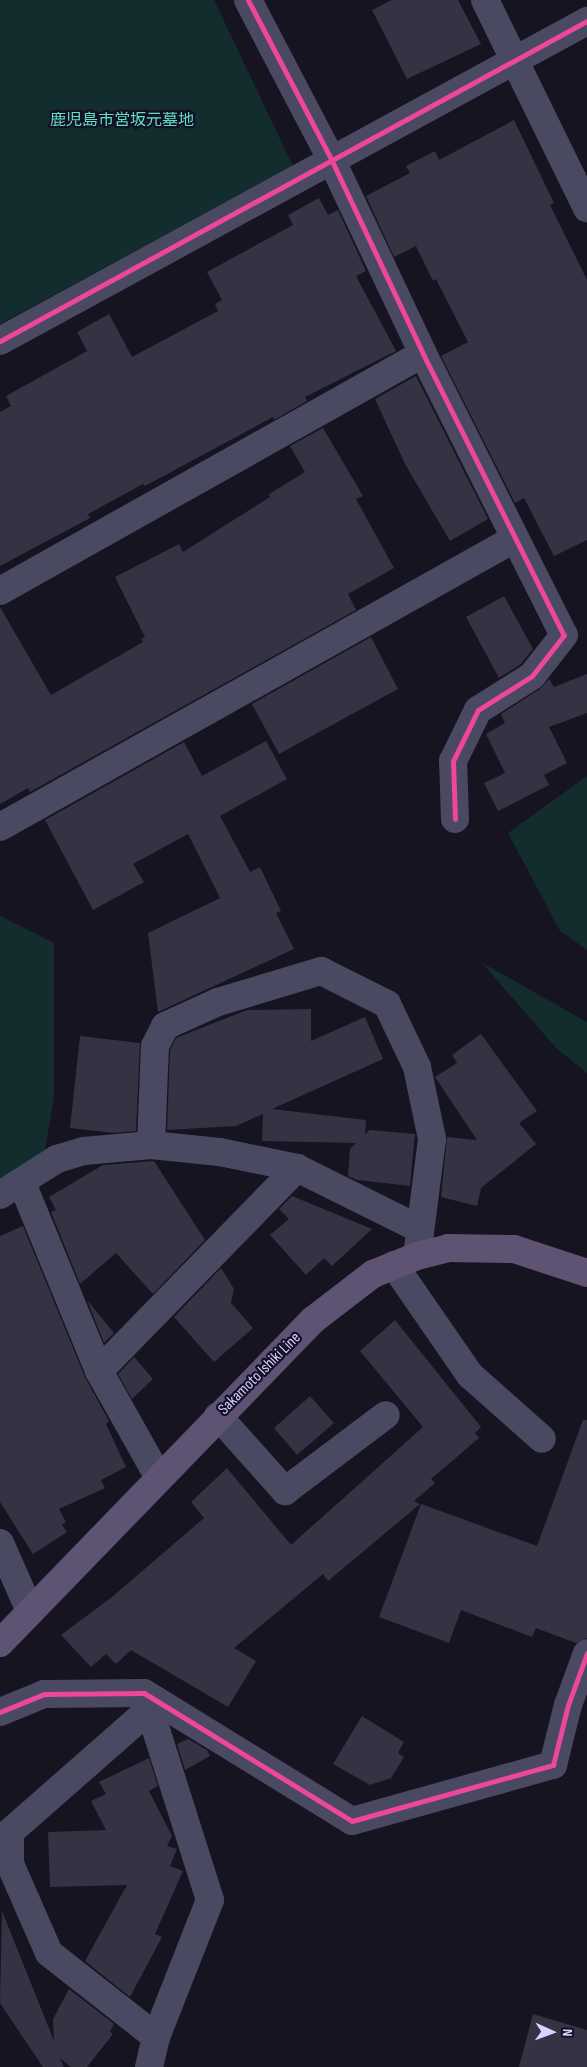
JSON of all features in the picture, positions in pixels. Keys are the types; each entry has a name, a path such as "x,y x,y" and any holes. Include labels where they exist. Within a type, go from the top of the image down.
{"main road":[{"name":"Sakamoto Ishiki Line","path":"0,1643 158,1476 313,1320 373,1274 410,1250 448,1248 514,1249 587,1273"}],"street":[{"path":"248,0 331,159 423,354 514,539 564,635 532,676 478,710 453,761 454,820"},
{"path":"485,0 587,208"},
{"path":"0,341 587,20"},
{"path":"0,591 423,354"},
{"path":"0,827 514,539"},
{"path":"151,1145 155,1046 165,1026 240,994 321,971 387,1004 417,1068 432,1140 410,1250"},
{"path":"158,1476 99,1371 11,1189 57,1159 84,1151 151,1145 220,1152 297,1168 410,1250 470,1375 542,1439"},
{"path":"99,1371 297,1168"},
{"path":"218,1416 285,1491 386,1415"},
{"path":"0,1543 30,1611"},
{"path":"0,1712 44,1694 147,1701 352,1821 553,1765 568,1705 587,1652"},
{"path":"147,1701 210,1900 156,2037 149,2067"},
{"path":"147,1701 10,1832 10,1864 49,1953 156,2037"}],"green space":[{"name":"鹿児島市営坂元墓地","path":"0,0 214,0 293,166 0,324"},
{"path":"587,776 587,950 560,931 508,833"},
{"path":"0,916 54,943 54,1097 44,1157 0,1181"},
{"path":"481,962 587,1022 587,1073 556,1048"}],"building":[{"path":"392,0 458,0 481,44 407,79 372,10"},
{"path":"514,120 554,203 550,205 587,280 587,540 554,556 524,498 515,503 441,356 468,342 436,279 433,281 416,246 394,257 366,196 410,173 406,166 435,151 439,160"},
{"path":"319,198 328,215 338,210 366,271 356,276 396,351 305,397 307,401 274,420 273,417 145,486 143,484 88,514 90,518 0,566 0,412 11,406 6,396 87,351 77,332 109,314 132,357 218,311 215,304 222,300 207,272 293,225 288,215"},
{"path":"416,376 488,519 450,541 405,464 375,399"},
{"path":"323,428 363,496 356,499 394,568 348,594 356,610 30,792 28,788 0,804 0,607 51,695 143,642 141,639 145,637 115,577 179,544 183,552 270,497 269,494 305,472 290,446"},
{"path":"504,596 533,649 521,664 499,678 466,617"},
{"path":"371,637 398,689 279,754 252,704"},
{"path":"587,674 587,713 549,727 567,763 544,775 549,785 498,811 484,783 505,773 486,734 505,723 501,714 540,689 549,679 554,687"},
{"path":"266,741 287,779 220,816 250,872 260,867 281,911 276,913 294,949 158,1012 148,933 220,898 188,834 133,864 144,882 93,910 45,820 184,742 202,776"},
{"path":"311,1009 311,1041 365,1017 383,1059 272,1109 366,1120 365,1134 370,1130 415,1134 410,1186 357,1180 348,1176 350,1149 356,1143 262,1141 263,1114 236,1126 167,1130 170,1050 176,1038 247,1010"},
{"path":"481,1034 537,1111 519,1123 536,1144 481,1188 477,1206 441,1197 447,1137 477,1140 435,1077 457,1063 452,1055"},
{"path":"80,1036 140,1043 136,1131 114,1133 70,1128"},
{"path":"154,1161 205,1240 153,1294 116,1253 80,1284 51,1212 56,1210 49,1197 103,1165"},
{"path":"292,1196 372,1229 332,1266 324,1258 306,1275 270,1235 289,1219 279,1209"},
{"path":"23,1226 85,1377 109,1421 106,1424 126,1467 101,1480 105,1488 59,1509 66,1522 62,1525 67,1532 33,1554 0,1502 0,1236"},
{"path":"221,1268 234,1289 231,1303 253,1328 214,1362 174,1317"},
{"path":"87,1300 114,1333 104,1343"},
{"path":"395,1320 481,1427 475,1433 479,1438 431,1479 435,1483 414,1501 420,1504 328,1581 323,1574 234,1648 256,1661 228,1707 131,1650 116,1664 106,1654 91,1667 61,1635 112,1597 204,1518 191,1502 227,1468 291,1545 423,1427 360,1351"},
{"path":"134,1357 153,1379 132,1399 118,1374"},
{"path":"310,1396 334,1423 297,1455 274,1428"},
{"path":"583,1420 587,1420 587,1638 576,1643 536,1628 532,1637 461,1610 449,1643 379,1617 421,1504 537,1546"},
{"path":"362,1716 404,1742 398,1753 404,1757 391,1778 370,1785 333,1764"},
{"path":"188,1739 207,1750 210,1756 185,1770 177,1744"},
{"path":"149,1758 158,1786 149,1791 172,1836 167,1846 177,1849 170,1866 183,1871 155,1934 162,1937 130,1997 85,1961 127,1885 50,1887 48,1832 106,1830 91,1801 106,1794 99,1782"},
{"path":"2,1911 54,2041 53,2019 69,1989 114,2024 110,2032 113,2034 87,2067 71,2067 60,2058 64,2067 43,2067 0,2003"},
{"path":"533,2014 587,2030 587,2067 519,2067"}],"cycle path":[{"path":"248,0 331,159 423,354 564,635 532,676 478,710 453,761 455,819"},
{"path":"0,341 587,21"},
{"path":"0,1712 44,1694 144,1693 352,1821 553,1765 568,1705 587,1653"}]}
